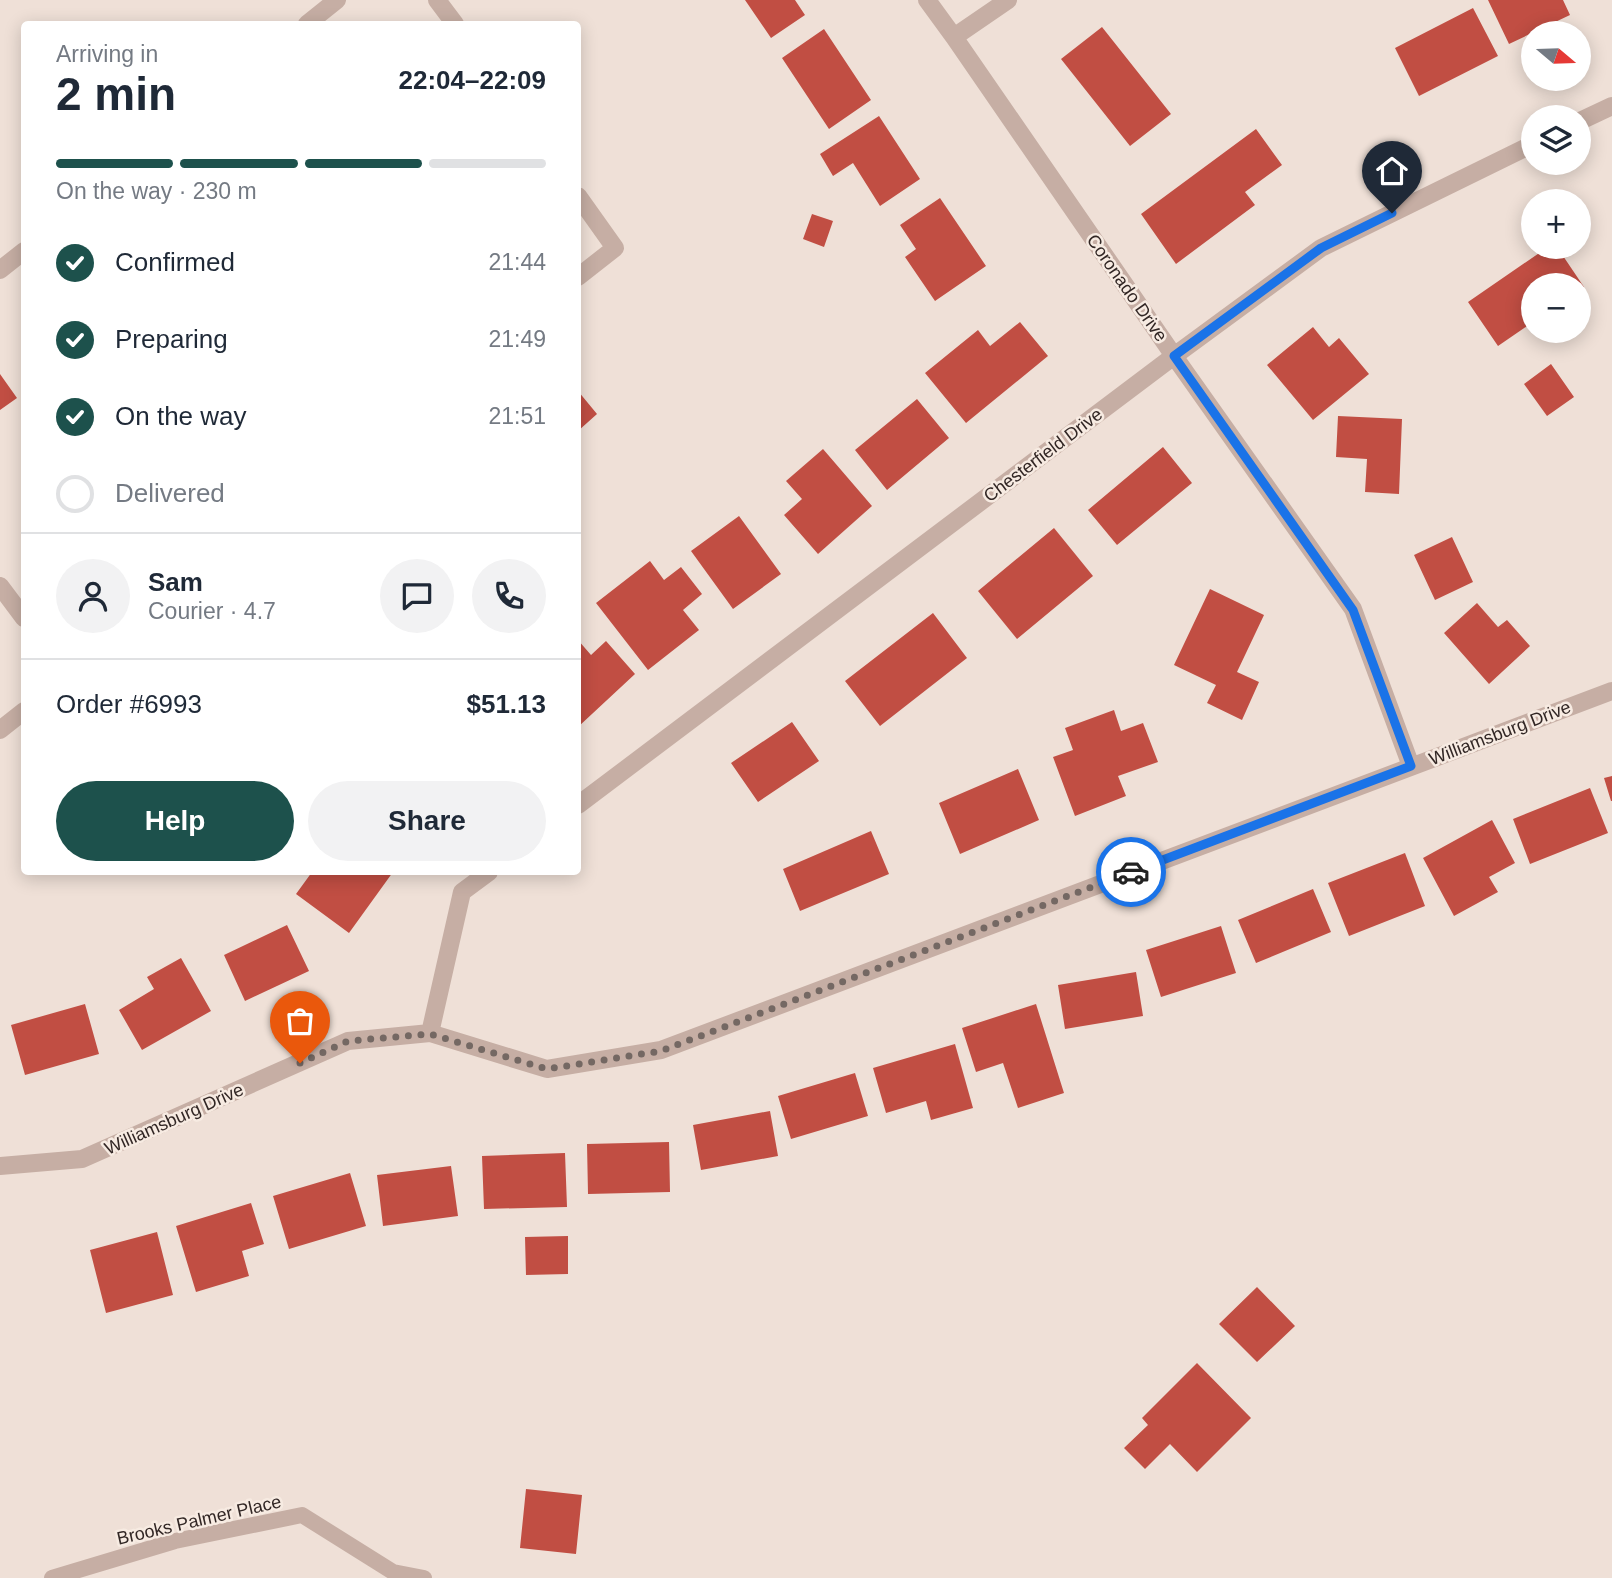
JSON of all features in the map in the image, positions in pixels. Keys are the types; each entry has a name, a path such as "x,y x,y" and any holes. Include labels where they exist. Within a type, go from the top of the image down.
{"street":[{"path":"311,21 337,0"},
{"path":"438,0 453,21"},
{"name":"Coronado Drive","path":"927,0 1353,610 1411,766"},
{"path":"954,37 1009,0"},
{"path":"1591,116 1612,106"},
{"name":"Chesterfield Drive","path":"581,803 1321,248 1521,150"},
{"path":"581,199 615,248 581,275"},
{"path":"0,271 21,254"},
{"path":"0,586 21,614"},
{"name":"Williamsburg Drive","path":"0,1166 82,1159 348,1041 430,1034 547,1069 661,1051 1612,691"},
{"path":"0,730 21,713"},
{"path":"430,1034 462,892 485,875"}],"lane":[{"name":"Brooks Palmer Place","path":"52,1578 175,1541 302,1515 393,1572 424,1578"}],"building":[{"path":"745,0 795,0 805,15 771,38"},
{"path":"1488,0 1563,0 1570,15 1557,21 1521,21 1521,38 1509,44"},
{"path":"1473,8 1498,56 1419,96 1395,48"},
{"path":"1102,27 1171,114 1130,146 1061,59"},
{"path":"824,29 871,100 829,129 782,58"},
{"path":"879,116 920,179 880,206 853,163 833,176 820,154"},
{"path":"1256,129 1282,165 1245,192 1255,205 1176,264 1141,214"},
{"path":"940,198 986,266 935,301 905,257 916,249 900,225"},
{"path":"812,214 833,221 824,247 803,239"},
{"path":"1531,259 1565,259 1575,273 1521,273 1521,330 1498,346 1468,302"},
{"path":"1020,322 1048,356 966,423 925,373 978,330 990,346"},
{"path":"1313,327 1329,347 1339,338 1369,374 1313,420 1267,365"},
{"path":"1551,364 1574,397 1547,416 1524,384"},
{"path":"0,374 17,398 0,410"},
{"path":"581,395 597,414 581,428"},
{"path":"917,399 949,438 887,490 855,450"},
{"path":"1338,416 1402,419 1399,494 1365,492 1367,459 1336,457"},
{"path":"1163,447 1192,483 1117,545 1088,510"},
{"path":"823,449 872,506 818,554 784,515 802,499 786,481"},
{"path":"739,516 781,574 733,609 691,551"},
{"path":"1054,528 1093,576 1017,639 978,591"},
{"path":"1452,537 1473,582 1435,600 1414,555"},
{"path":"650,561 664,580 681,567 702,594 683,610 699,630 648,670 596,603"},
{"path":"1210,589 1264,615 1237,672 1259,682 1242,720 1207,703 1216,685 1174,665"},
{"path":"1477,603 1498,627 1507,620 1530,646 1489,684 1444,633"},
{"path":"933,613 967,658 880,726 845,681"},
{"path":"606,641 635,674 581,724 581,643 591,655"},
{"path":"1114,710 1121,731 1143,723 1158,762 1118,776 1126,796 1075,816 1053,757 1073,750 1065,728"},
{"path":"792,722 819,761 758,802 731,763"},
{"path":"1018,769 1039,820 960,854 939,803"},
{"path":"1612,776 1612,801 1611,801 1604,778"},
{"path":"1590,788 1608,833 1530,864 1513,819"},
{"path":"1492,820 1515,863 1489,877 1498,892 1454,916 1423,858"},
{"path":"871,831 889,874 800,911 783,869"},
{"path":"1405,853 1425,906 1349,936 1328,883"},
{"path":"310,875 391,875 349,933 296,894"},
{"path":"1313,889 1331,932 1256,963 1238,920"},
{"path":"287,925 309,971 245,1001 224,955"},
{"path":"1221,926 1236,973 1161,997 1146,950"},
{"path":"181,958 211,1011 142,1050 119,1010 154,989 147,977"},
{"path":"1136,972 1143,1016 1065,1029 1058,985"},
{"path":"85,1004 99,1054 25,1075 11,1025"},
{"path":"1036,1004 1064,1093 1018,1108 1003,1063 976,1072 962,1028"},
{"path":"955,1044 973,1108 931,1120 926,1101 886,1113 873,1068"},
{"path":"855,1073 868,1116 791,1139 778,1096"},
{"path":"770,1111 778,1156 701,1170 693,1125"},
{"path":"669,1142 670,1192 588,1194 587,1144"},
{"path":"565,1153 567,1207 484,1209 482,1156"},
{"path":"451,1166 458,1216 383,1226 377,1175"},
{"path":"350,1173 366,1226 289,1249 273,1196"},
{"path":"251,1203 264,1244 242,1251 249,1276 196,1292 176,1226"},
{"path":"157,1232 173,1295 106,1313 90,1250"},
{"path":"568,1236 568,1274 526,1275 525,1237"},
{"path":"1257,1287 1295,1326 1257,1362 1219,1324"},
{"path":"1197,1363 1251,1418 1197,1472 1170,1444 1145,1469 1124,1448 1148,1425 1142,1418"},
{"path":"526,1489 582,1495 576,1554 520,1548"}],"way so far":[{"path":"300,1063 348,1041 430,1034 547,1069 661,1051 1131,872"}],"route":[{"path":"1131,872 1411,766 1353,610 1174,356 1321,248 1392,213"}]}
